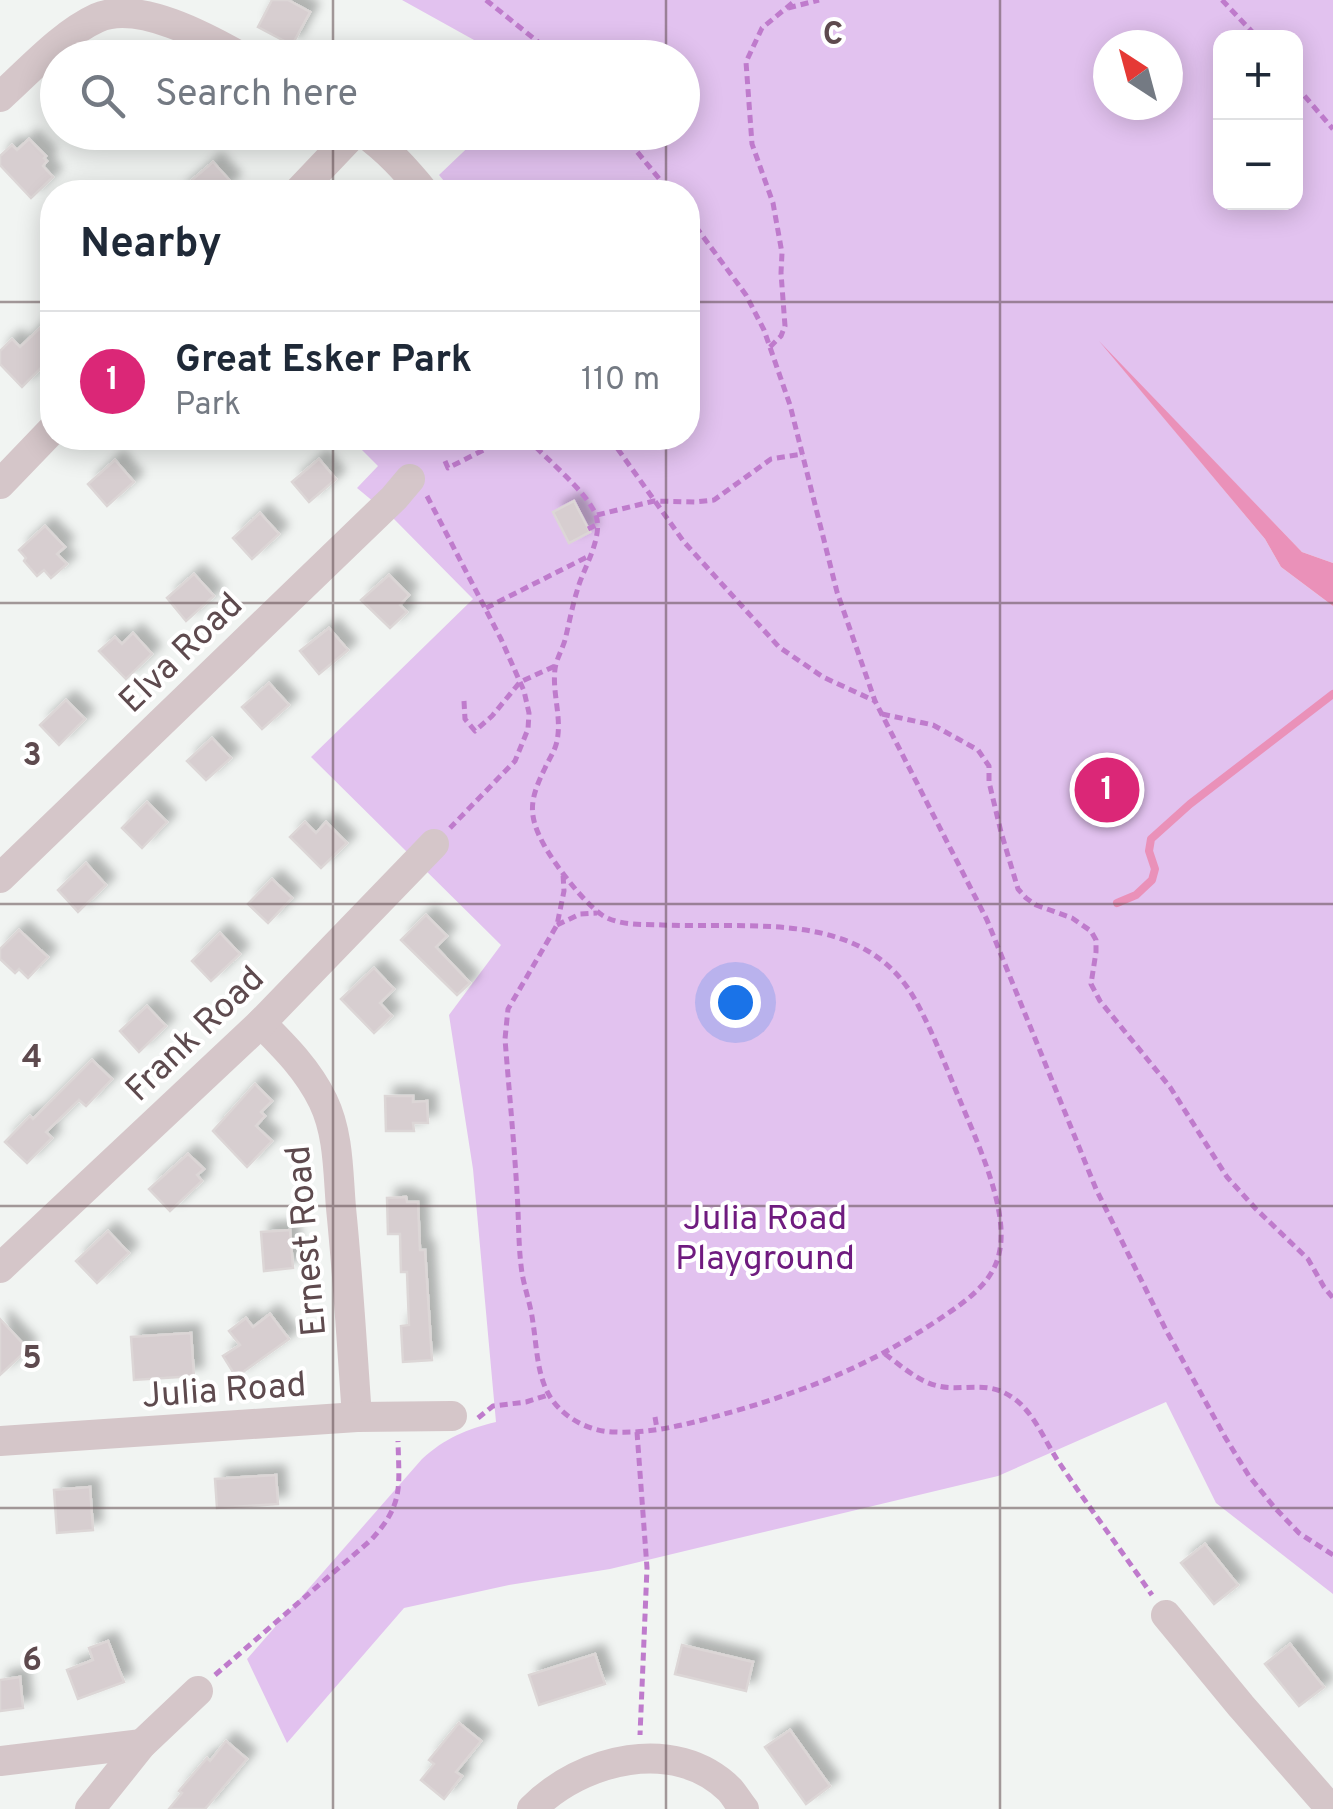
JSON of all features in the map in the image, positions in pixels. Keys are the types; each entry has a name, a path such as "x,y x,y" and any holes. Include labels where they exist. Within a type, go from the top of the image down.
{"street":[{"path":"65,40 98,17 140,12 212,40"},
{"path":"0,97 40,62"},
{"path":"309,180 338,150"},
{"path":"387,150 414,180"},
{"path":"0,484 40,442"},
{"name":"Elva Road","path":"0,878 394,498 416,483"},
{"name":"Frank Road","path":"0,1268 261,1023 434,844"},
{"name":"Ernest Road","path":"261,1023 313,1082 335,1136 357,1417"},
{"name":"Julia Road","path":"0,1441 357,1417 465,1417"},
{"path":"1166,1615 1330,1809"},
{"path":"90,1809 142,1744 198,1691"},
{"path":"0,1761 142,1744"},
{"path":"532,1809 571,1778 604,1765 639,1758 677,1760 705,1772 729,1790 744,1809"}],"path":[{"path":"486,0 536,40"},
{"path":"770,347 785,326 782,253 773,203 752,144 746,62 762,28 796,0"},
{"path":"788,8 820,0"},
{"path":"1222,0 1250,30"},
{"path":"1303,94 1333,128"},
{"path":"635,150 660,180"},
{"path":"700,232 746,295 764,330 790,405 836,592 875,702 986,920 1096,1189 1166,1330 1249,1476 1299,1532 1333,1555"},
{"path":"444,461 448,468 483,450"},
{"path":"538,450 580,494 598,524 555,666 558,736 536,786 532,810 538,834 562,874 599,913 621,922 748,926 834,935 869,949 898,974 933,1034 993,1188 1002,1240 996,1266 978,1290 885,1354 830,1380 700,1421 612,1433 580,1423 557,1406 548,1395 535,1349 534,1322 523,1279 505,1039 508,1009 514,995 557,925 564,891 562,874"},
{"path":"618,450 684,542 779,647 824,677 875,702"},
{"path":"596,516 654,501 714,500 771,458 803,454"},
{"path":"416,483 486,608 520,682 529,713 528,729 515,761 434,844"},
{"path":"588,529 598,524"},
{"path":"486,608 589,556"},
{"path":"464,701 466,718 475,732 520,682 555,666"},
{"path":"882,714 933,725 978,750 989,766 989,782 1018,889 1036,904 1072,918 1091,931 1096,952 1090,984 1100,1001 1170,1086 1228,1176 1308,1259 1333,1298"},
{"path":"557,925 580,914 599,913"},
{"path":"885,1354 930,1384 997,1390 1015,1398 1166,1615"},
{"path":"465,1417 493,1406 548,1395"},
{"path":"198,1691 387,1523 395,1509 399,1488 397,1416"},
{"path":"654,1417 657,1429"},
{"path":"636,1431 647,1568 639,1758"}],"green space":[{"name":"Julia Road Playground","path":"402,0 1333,0 1333,563 1302,552 1113,357 1265,539 1281,567 1333,606 1333,1594 1216,1503 1166,1402 998,1476 610,1569 509,1585 404,1608 287,1743 247,1659 422,1459 457,1435 496,1422 473,1169 449,1015 501,945 311,757 473,599 392,517 357,488 378,466 362,450 700,450 700,180 443,180 439,175 465,150 700,150 700,40 474,40"}],"shaded area":[{"path":"1099,341 1302,552 1333,563 1333,606 1281,567 1265,539"}],"building":[{"path":"272,0 288,0 310,12 295,40 283,40 258,27"},
{"path":"29,139 46,156 43,166 53,177 40,180 40,189 31,198 0,165 0,156 12,145 17,150"},
{"path":"213,162 229,180 192,180"},
{"path":"40,328 40,369 22,387 0,364 0,351 12,339 20,347"},
{"path":"319,459 336,479 309,502 292,482"},
{"path":"115,460 134,482 107,506 88,484"},
{"path":"574,501 590,532 569,543 553,512"},
{"path":"260,513 279,534 252,559 233,538"},
{"path":"45,526 65,547 57,554 67,564 51,578 44,570 37,576 19,550"},
{"path":"194,574 214,596 186,621 167,598"},
{"path":"389,575 409,595 400,605 407,612 390,628 361,600"},
{"path":"329,628 348,650 319,674 300,651"},
{"path":"133,633 152,654 126,679 99,651 115,637 122,644"},
{"path":"269,683 289,705 262,729 242,707"},
{"path":"66,700 85,719 59,745 40,725"},
{"path":"212,738 231,758 206,780 187,761"},
{"path":"147,802 167,822 142,848 122,828"},
{"path":"305,822 316,833 326,822 347,843 321,868 290,837"},
{"path":"86,863 106,885 78,912 58,890"},
{"path":"272,879 292,898 268,923 248,904"},
{"path":"426,915 447,936 436,947 470,983 457,995 401,940"},
{"path":"19,930 48,957 28,978 19,969 15,973 0,959 0,949"},
{"path":"220,933 240,954 211,981 192,961"},
{"path":"374,968 394,989 380,1003 392,1016 374,1033 341,999"},
{"path":"147,1006 166,1026 139,1052 120,1031"},
{"path":"92,1060 112,1079 86,1106 79,1100 46,1132 52,1138 27,1163 5,1142"},
{"path":"255,1084 272,1101 261,1112 265,1116 256,1126 272,1141 247,1167 213,1131"},
{"path":"385,1096 413,1096 413,1102 427,1101 428,1123 413,1123 414,1131 386,1131"},
{"path":"188,1154 204,1169 197,1175 202,1181 170,1211 149,1189"},
{"path":"406,1197 407,1202 418,1202 432,1360 403,1362 401,1326 409,1325 407,1272 401,1272 400,1234 388,1234 387,1198"},
{"path":"290,1230 293,1268 264,1271 261,1232"},
{"path":"108,1231 129,1253 97,1283 76,1261"},
{"path":"270,1314 289,1339 236,1377 223,1356 240,1345 229,1331 246,1318 253,1327"},
{"path":"0,1319 28,1349 0,1375"},
{"path":"191,1333 194,1376 134,1380 131,1337"},
{"path":"276,1475 278,1504 217,1508 215,1479"},
{"path":"90,1487 93,1530 57,1533 54,1490"},
{"path":"1205,1544 1238,1585 1214,1604 1181,1563"},
{"path":"108,1641 124,1682 78,1699 67,1670 93,1660 89,1648"},
{"path":"1290,1644 1324,1687 1299,1706 1265,1664"},
{"path":"682,1645 753,1662 746,1691 675,1674"},
{"path":"595,1654 605,1684 539,1705 529,1675"},
{"path":"20,1677 23,1708 0,1711 0,1680"},
{"path":"459,1723 481,1741 456,1772 462,1776 444,1799 421,1780 434,1764 429,1760"},
{"path":"790,1730 830,1786 806,1804 765,1747"},
{"path":"226,1741 247,1759 205,1809 169,1809 182,1793 179,1791"}],"waterway":[{"path":"1117,903 1136,895 1152,880 1155,869 1149,851 1151,839 1190,804 1333,694"}],"place":[{"name":"Great Esker Park","path":"1107,790"}]}
